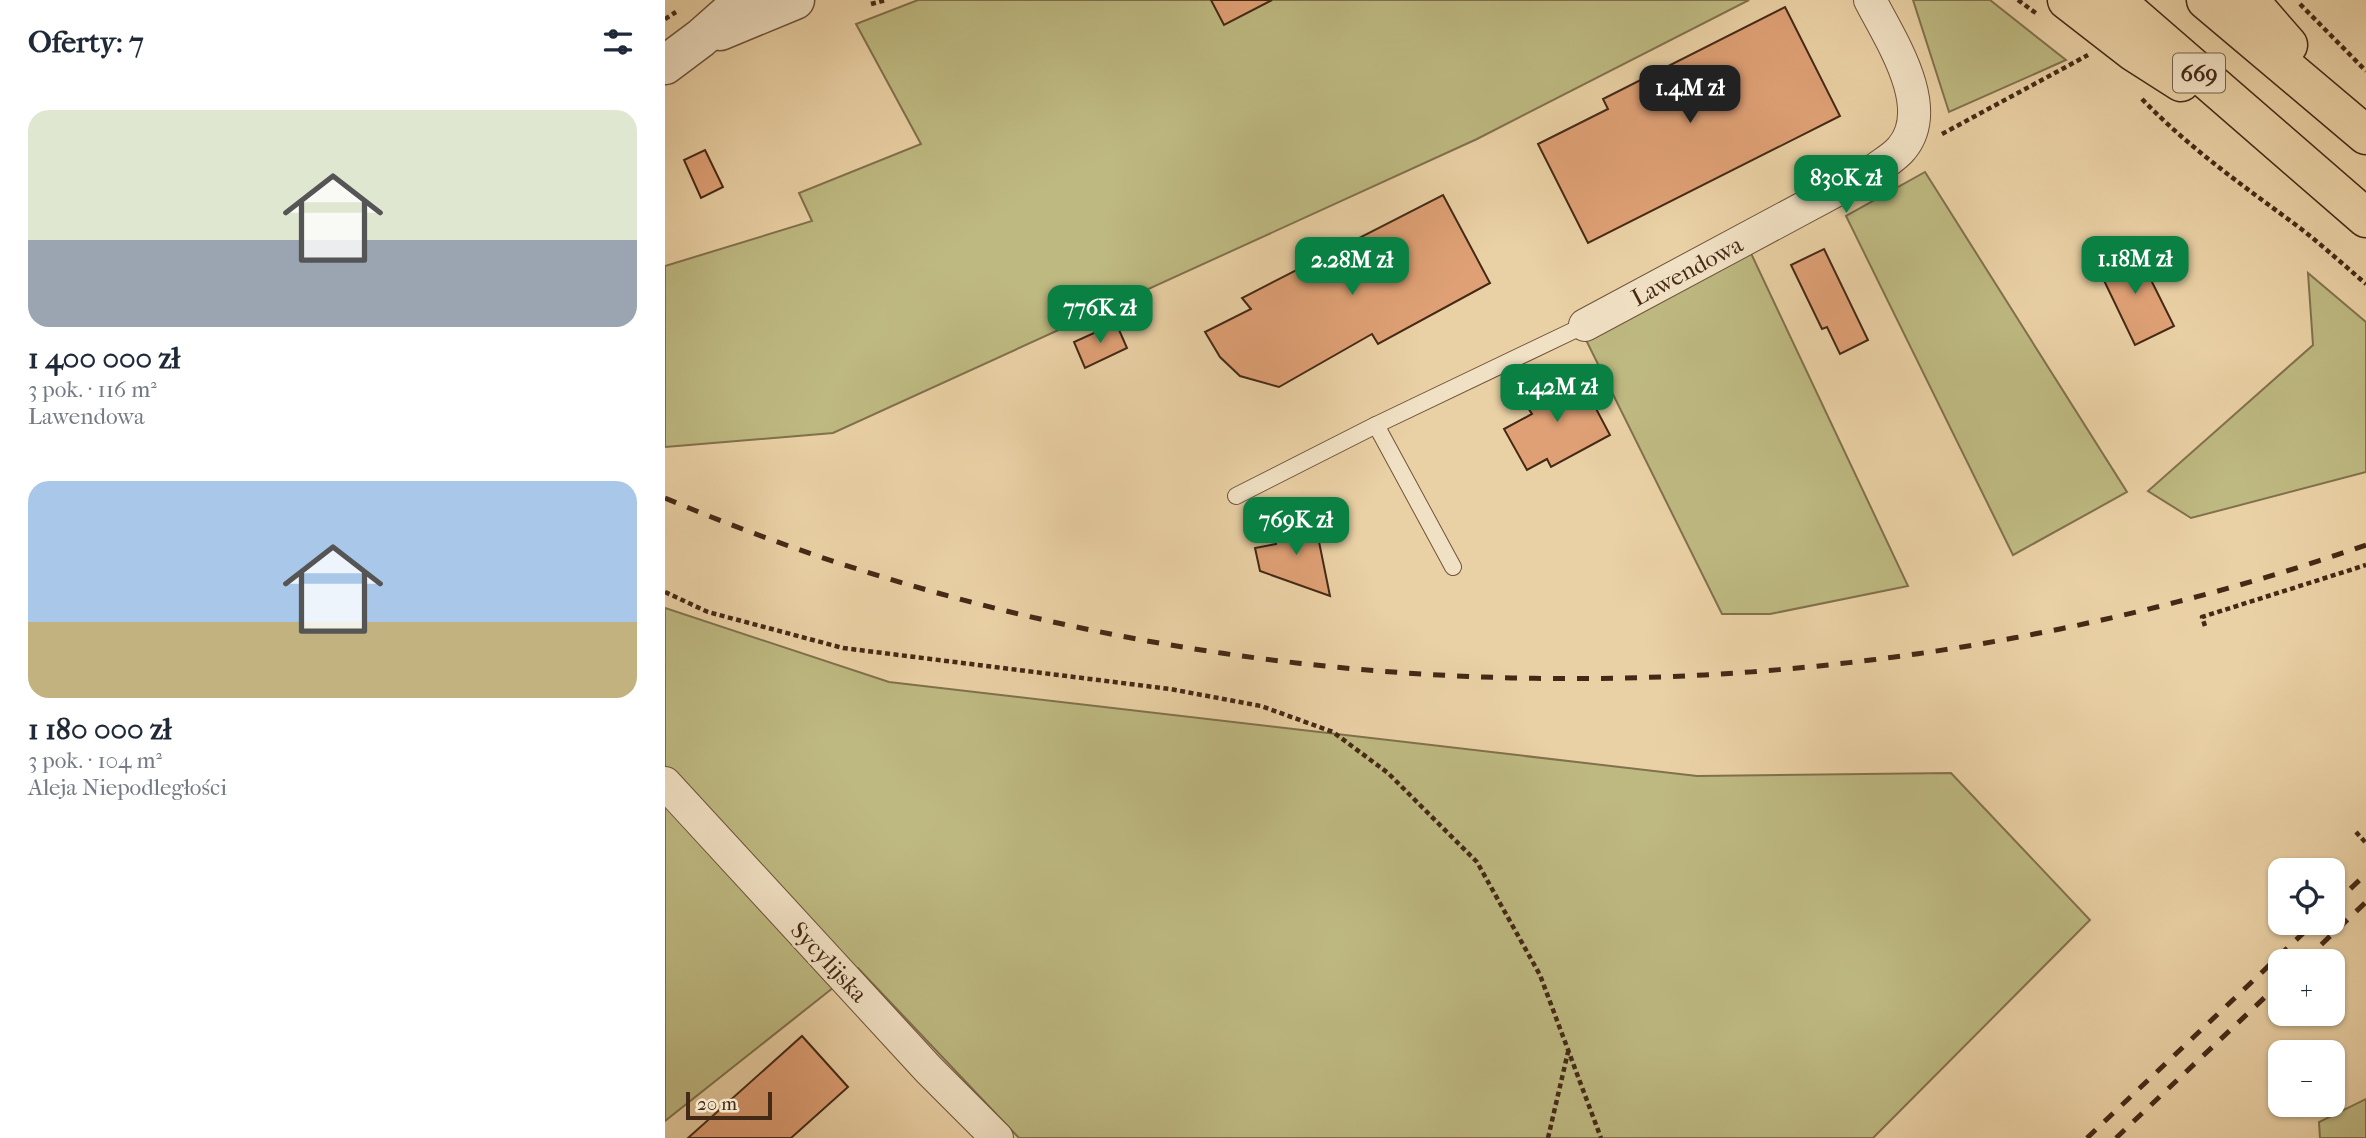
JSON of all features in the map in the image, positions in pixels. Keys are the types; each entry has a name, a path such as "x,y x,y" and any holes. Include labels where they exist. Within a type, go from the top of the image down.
{"main road":[{"name":"669","path":"2115,0 2366,218"},
{"name":"669","path":"2206,0 2365,135"},
{"path":"2249,0 2365,135"},
{"path":"2053,8 2134,52 2283,147"}],"street":[{"path":"665,65 744,0"},
{"path":"701,38 752,20 795,0"},
{"name":"Lawendowa","path":"1585,325 1876,169 1902,148 1913,128 1915,103 1906,71 1870,0"},
{"name":"Sycylijska","path":"665,783 929,1070 997,1138"}],"lane":[{"path":"1236,496 1376,425 1585,325"},
{"path":"1376,425 1453,567"}],"path":[{"path":"870,4 886,0"},
{"path":"2018,0 2053,8"},
{"path":"2296,0 2366,71"},
{"path":"2079,47 2098,62"},
{"path":"1939,136 2089,55"},
{"path":"2134,90 2181,138 2303,230 2366,284"},
{"path":"2205,626 2202,617 2366,565"},
{"path":"665,592 708,612 843,648 1170,689 1261,706 1333,732 1388,773 1477,862 1539,975 1601,1138"},
{"path":"2356,832 2366,843"},
{"path":"1548,1138 1568,1051"}],"shaded area":[{"path":"918,0 1749,0 1477,139 833,433 665,447 665,266 812,221 799,193 921,144 856,24"},
{"path":"1913,0 1990,0 2066,60 1949,112"},
{"path":"1925,172 2127,492 2013,555 1846,216"},
{"path":"1748,247 1908,586 1770,614 1722,614 1584,336"},
{"path":"2308,273 2366,322 2366,472 2191,518 2148,491 2313,345"},
{"path":"665,608 889,682 1697,776 1951,773 2090,920 1873,1138 1019,1138 858,968 665,1121"},
{"path":"2366,1099 2366,1138 2320,1138 2319,1122 2329,1117 2345,1117 2345,1109"}],"building":[{"path":"1211,0 1272,0 1224,25"},
{"path":"1785,7 1840,116 1588,243 1538,144 1608,109 1603,99"},
{"path":"705,150 723,187 701,198 684,160"},
{"path":"1443,195 1490,283 1378,344 1372,334 1279,387 1240,376 1220,357 1205,332 1251,309 1242,298"},
{"path":"2135,248 2174,326 2135,345 2097,266"},
{"path":"1824,249 1868,340 1840,354 1827,327 1822,329 1791,265"},
{"path":"1116,323 1127,348 1085,368 1074,342"},
{"path":"1576,371 1610,435 1551,467 1547,459 1527,470 1504,429 1532,414 1523,400"},
{"path":"1315,522 1330,596 1260,571 1255,548 1276,544 1272,529"},
{"path":"802,1036 848,1087 791,1138 688,1138"}],"railway":[{"path":"665,498 870,573 1080,628 1295,663 1511,678 1729,673 1945,650 2158,607 2366,545"},
{"path":"2345,894 2366,874"},
{"path":"2317,949 2366,902"},
{"path":"2087,1138 2301,935"},
{"path":"2116,1138 2268,994"}]}
